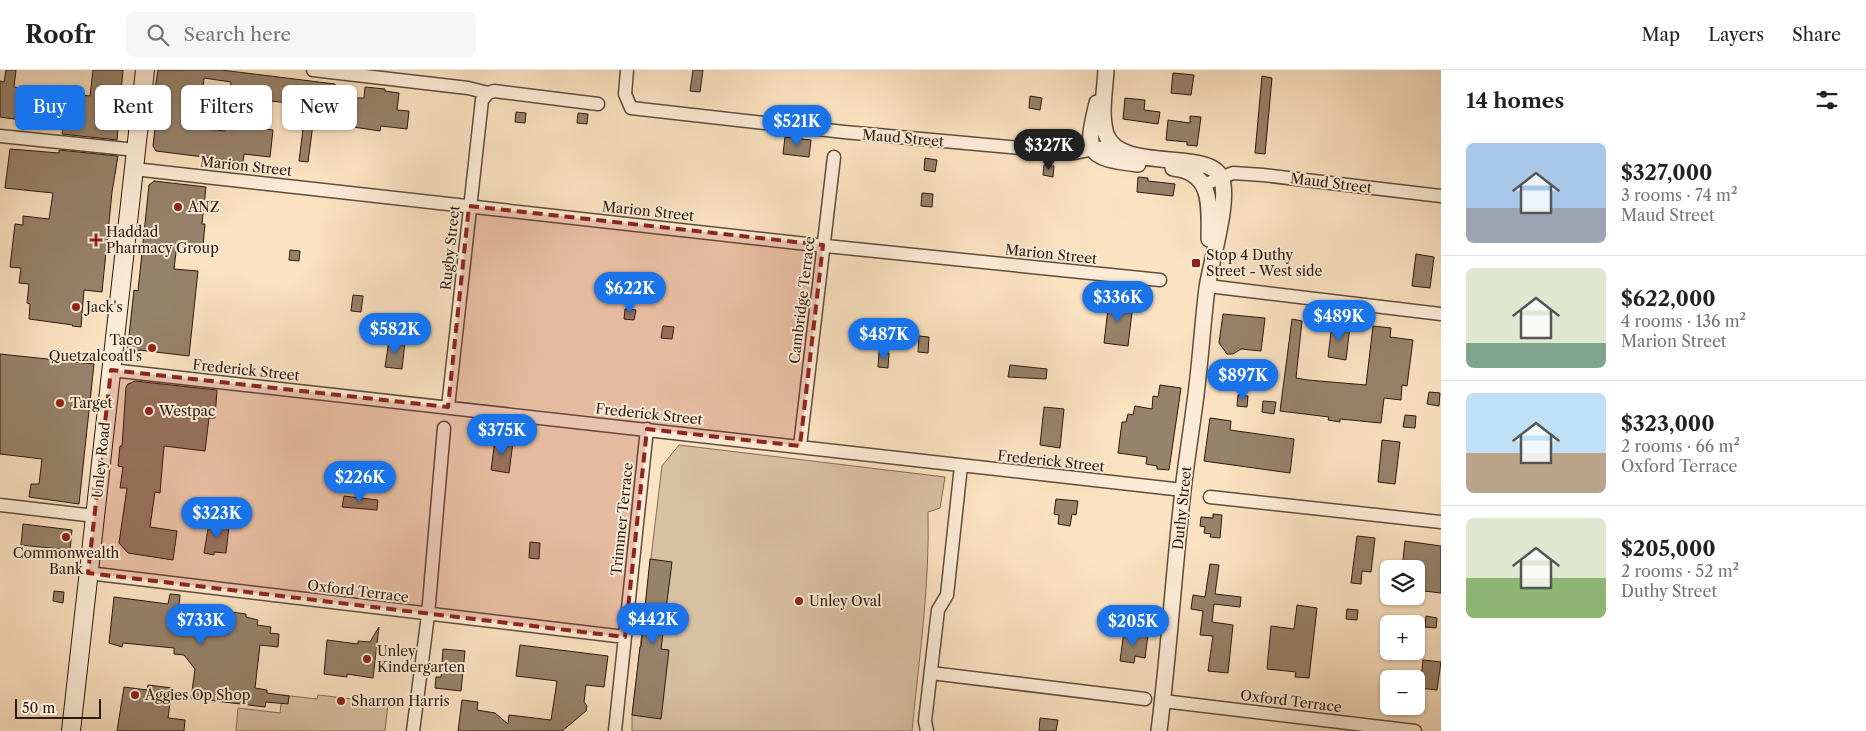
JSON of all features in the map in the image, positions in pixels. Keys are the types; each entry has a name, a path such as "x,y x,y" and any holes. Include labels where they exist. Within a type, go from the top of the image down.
{"main road":[{"name":"Unley Road","path":"71,731 145,70"}],"street":[{"path":"313,70 468,88 488,94 494,91 598,104"},
{"name":"Maud Street","path":"627,70 625,94 631,108 844,132 1075,153 1113,145"},
{"path":"1105,70 1104,123 1107,136 1113,145 1133,156 1198,163 1212,168 1222,178"},
{"path":"1105,70 1091,132 1090,143 1093,150 1109,160 1184,169 1196,175 1203,185"},
{"name":"Rugby Street","path":"448,407 482,100 488,94"},
{"path":"0,136 136,150"},
{"name":"Cambridge Terrace","path":"800,446 834,157"},
{"name":"Marion Street","path":"134,169 1160,280"},
{"name":"Maud Street","path":"1203,185 1233,173 1441,196"},
{"name":"Duthy Street","path":"1159,731 1183,490 1208,286 1221,212 1222,178"},
{"name":"Duthy Street","path":"1203,185 1210,202 1208,286"},
{"path":"1208,286 1441,314"},
{"name":"Frederick Street","path":"111,370 1183,490"},
{"path":"413,731 428,614 444,428"},
{"name":"Trimmer Terrace","path":"615,731 647,429"},
{"path":"927,731 925,720 938,610 947,595 961,466"},
{"path":"1210,497 1441,522"},
{"path":"0,505 95,516"},
{"name":"Oxford Terrace","path":"88,573 625,637"},
{"path":"931,673 1145,699"},
{"name":"Oxford Terrace","path":"1163,701 1416,731"}],"highlighted area":[{"path":"469,206 823,245 800,446 647,429 625,637 88,573 111,370 448,407"}],"shaded area":[{"name":"Unley Oval","path":"679,445 945,477 940,508 928,512 926,594 912,731 632,731 632,715 662,466"},
{"path":"282,695 317,699 318,695 388,703 385,731 236,731 238,708 280,713"}],"building":[{"path":"6,70 16,70 14,87 15,119 0,117 0,81 4,82"},
{"path":"93,70 123,70 122,85 95,85 95,130 118,130 117,140 62,134 62,130 85,130 85,95 90,96"},
{"path":"158,70 221,70 335,84 282,85 282,102 272,101 272,85 231,85 231,82 204,78 203,85 181,85 181,130 273,130 270,157 244,154 243,162 156,151 153,146 155,130 171,130 171,85 156,85"},
{"path":"693,70 703,70 700,92 690,91"},
{"path":"1173,73 1194,75 1191,95 1171,93"},
{"path":"1262,76 1272,78 1265,154 1255,153"},
{"path":"365,87 385,89 385,91 399,93 397,110 409,111 407,129 381,126 380,131 357,128 357,98 364,98"},
{"path":"1030,96 1042,98 1040,110 1029,108"},
{"path":"1125,98 1145,100 1144,110 1160,112 1158,124 1123,119"},
{"path":"516,112 526,113 525,123 515,122"},
{"path":"578,113 588,114 587,124 577,123"},
{"path":"1190,116 1201,117 1197,146 1187,145 1187,142 1166,140 1168,120 1190,123"},
{"path":"303,130 312,130 308,162 299,161"},
{"path":"785,137 811,140 809,157 783,154"},
{"path":"10,149 59,153 59,150 118,156 112,192 102,292 84,290 81,327 29,319 30,304 27,303 29,284 19,283 21,268 10,267 15,224 23,225 23,216 49,219 53,193 5,188"},
{"path":"925,158 937,160 935,172 924,170"},
{"path":"1044,165 1054,166 1053,177 1043,175"},
{"path":"1138,177 1148,178 1148,181 1175,184 1173,196 1137,192"},
{"path":"154,181 206,187 202,224 205,224 203,246 177,244 174,269 198,271 189,356 139,350 138,355 127,354 134,290 138,291 149,185"},
{"path":"922,193 933,194 932,207 921,206"},
{"path":"290,250 300,251 299,261 289,260"},
{"path":"1416,254 1434,257 1430,288 1412,286"},
{"path":"353,295 363,296 361,312 351,311"},
{"path":"1109,300 1133,303 1128,346 1104,343"},
{"path":"625,309 636,310 634,320 624,319"},
{"path":"1223,314 1265,318 1261,351 1241,349 1233,354 1227,354 1219,343"},
{"path":"1292,319 1302,321 1296,378 1366,385 1373,326 1391,328 1390,337 1413,340 1407,386 1402,385 1401,400 1384,398 1381,423 1340,419 1340,422 1328,420 1329,417 1280,411"},
{"path":"1332,324 1350,326 1346,360 1328,357"},
{"path":"663,326 674,327 672,339 661,338"},
{"path":"919,336 929,337 928,353 918,352"},
{"path":"389,340 405,342 402,369 385,367"},
{"path":"879,352 889,353 888,368 878,367"},
{"path":"0,354 94,364 79,504 29,497 31,484 39,484 42,459 0,454"},
{"path":"1010,365 1047,369 1046,379 1008,377"},
{"path":"135,381 217,390 215,418 209,418 205,451 164,446 160,493 155,492 150,527 177,531 173,560 128,553 119,543 127,488 120,488 123,467 118,466 120,446 122,446 126,387"},
{"path":"1160,385 1181,388 1169,470 1157,469 1157,466 1146,464 1147,457 1118,453 1122,422 1126,422 1128,414 1133,415 1135,406 1152,409 1153,396 1158,397"},
{"path":"1429,392 1440,393 1439,406 1427,404"},
{"path":"1238,395 1248,396 1247,407 1237,406"},
{"path":"1263,401 1276,402 1274,414 1262,412"},
{"path":"1044,407 1064,409 1060,448 1040,445"},
{"path":"1405,415 1416,416 1415,428 1403,427"},
{"path":"1210,418 1231,421 1230,430 1294,439 1290,473 1204,461"},
{"path":"495,440 513,442 509,473 491,470"},
{"path":"1382,440 1400,442 1395,484 1378,482"},
{"path":"344,496 378,500 377,510 342,507"},
{"path":"1056,499 1078,501 1076,515 1072,514 1070,526 1058,524 1059,515 1054,514"},
{"path":"1213,514 1222,515 1220,538 1210,537 1211,534 1204,533 1205,527 1200,526 1201,517 1213,518"},
{"path":"209,523 229,526 226,553 214,552 214,555 204,553"},
{"path":"23,524 72,530 70,550 21,545"},
{"path":"1357,536 1375,538 1371,572 1362,571 1361,584 1351,583"},
{"path":"1405,541 1441,546 1441,593 1425,591 1425,560 1403,560"},
{"path":"530,542 540,543 539,559 529,558"},
{"path":"650,559 672,562 661,649 669,650 661,719 632,715"},
{"path":"1210,564 1219,565 1215,594 1241,597 1240,607 1214,604 1212,622 1233,625 1228,673 1208,671 1213,636 1200,635 1203,611 1191,609 1193,595 1205,597"},
{"path":"54,591 64,592 63,603 53,601"},
{"path":"170,594 180,595 179,605 246,614 246,617 258,620 257,625 271,627 270,633 279,634 278,647 260,645 255,688 267,690 267,693 289,696 288,704 266,702 265,707 191,698 195,669 184,655 174,654 174,648 123,643 122,647 109,643 114,597 168,604"},
{"path":"1297,605 1317,608 1309,678 1295,677 1296,672 1267,669 1271,626 1294,629"},
{"path":"1347,609 1358,610 1357,620 1346,619"},
{"path":"1426,616 1437,618 1436,628 1425,627"},
{"path":"379,627 373,678 347,674 347,677 324,674 327,640 358,644 358,641 370,642"},
{"path":"1124,631 1148,635 1145,658 1135,656 1134,663 1120,661"},
{"path":"520,645 608,656 604,687 586,685 584,702 587,706 586,711 562,731 458,731 462,700 478,702 477,710 495,713 508,724 509,715 551,720 557,681 516,676"},
{"path":"443,649 465,651 461,691 435,688 436,677 441,677"},
{"path":"1423,660 1441,662 1437,690 1425,689 1425,670 1422,670"},
{"path":"148,685 172,688 168,718 185,720 184,731 117,731 124,687 147,690"},
{"path":"1040,718 1058,720 1056,731 1039,731"}],"place":[{"name":"ANZ","path":"178,207"},
{"name":"Haddad Pharmacy Group","path":"96,240"},
{"name":"Stop 4 Duthy Street - West side","path":"1196,263"},
{"name":"Jack's","path":"76,307"},
{"name":"Taco Quetzalcoatl's","path":"152,348"},
{"name":"Target","path":"60,403"},
{"name":"Westpac","path":"149,411"},
{"name":"Commonwealth Bank","path":"66,537"},
{"name":"Unley Oval","path":"799,601"},
{"name":"Unley Kindergarten","path":"367,659"},
{"name":"Aggies Op Shop","path":"135,695"},
{"name":"Sharron Harris","path":"341,701"}]}
